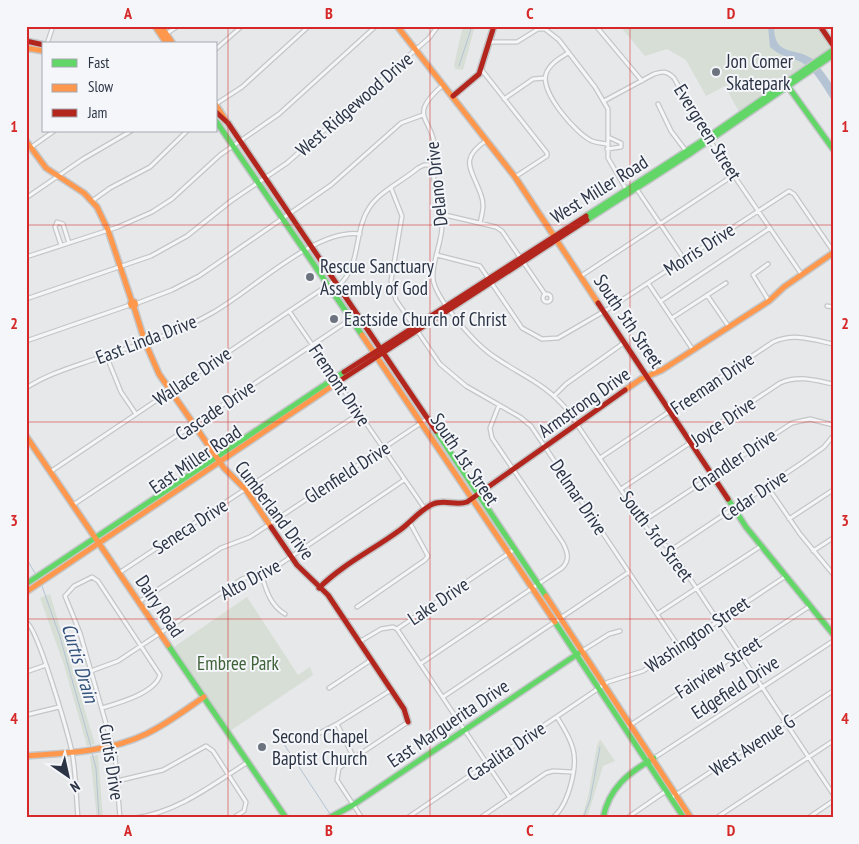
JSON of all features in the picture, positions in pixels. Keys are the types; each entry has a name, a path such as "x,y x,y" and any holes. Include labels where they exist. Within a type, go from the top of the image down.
{"street":[{"path":"48,42 53,26"},
{"path":"155,26 171,42"},
{"path":"161,26 166,42"},
{"path":"164,36 178,26"},
{"path":"218,47 242,26"},
{"path":"218,104 242,87 309,26"},
{"path":"26,257 108,230 147,214 172,199 220,155 279,114 376,26"},
{"name":"South 5th Street","path":"397,26 515,177 626,342 734,508 761,545 833,634"},
{"name":"West Ridgewood Drive","path":"26,299 120,268 174,244 265,178 326,130 416,50 438,26"},
{"path":"453,96 476,78 482,69 494,26"},
{"path":"596,26 642,81 604,101"},
{"path":"820,26 833,45"},
{"path":"490,42 513,42 533,31 545,29 559,40 604,101 609,114 607,146 611,167 627,192"},
{"path":"26,41 42,45"},
{"path":"26,48 42,51"},
{"name":"West Miller Road","path":"822,60 833,50"},
{"path":"568,53 548,69 545,78 548,94 582,135 607,146 621,146 621,143 608,137"},
{"name":"West Miller Road","path":"378,352 635,187 806,70 833,55"},
{"path":"482,69 547,156 515,177"},
{"name":"Evergreen Street","path":"642,81 662,72 668,73 674,78 709,138 802,275"},
{"path":"504,99 533,79 545,78"},
{"path":"26,341 172,290 199,276 331,185 401,123 423,115 426,101 443,84"},
{"path":"787,84 833,149"},
{"path":"658,104 671,131 686,151"},
{"name":"South 1st Street","path":"218,108 357,315 378,352"},
{"name":"South 1st Street","path":"218,114 226,120"},
{"name":"Delano Drive","path":"423,115 434,142 434,182 441,214 441,235 433,279 448,307"},
{"name":"South 1st Street","path":"218,124 351,318 378,352 422,422 450,458 629,726 654,758 684,818"},
{"path":"28,149 53,132"},
{"path":"26,198 129,132"},
{"path":"92,201 110,188 150,167 186,132"},
{"name":"West Miller Road","path":"635,187 686,151 709,138"},
{"path":"480,223 483,210 481,195 469,167 473,152 487,140"},
{"name":"Cumberland Drive","path":"26,141 28,149 46,168 92,201 102,216 145,342 159,374 218,459 246,490 291,557 319,588 328,595 404,709 408,722"},
{"path":"338,287 350,274 369,207 424,164 434,165"},
{"path":"581,276 734,175"},
{"path":"635,187 684,259"},
{"name":"Delmar Drive","path":"391,188 402,216 392,290 414,329 440,364 457,379 526,421 679,647"},
{"name":"Morris Drive","path":"437,255 473,263 483,269 518,324 542,339 549,340 563,336 788,191 794,194 833,252"},
{"path":"441,214 480,223 502,232 545,294"},
{"path":"61,246 55,227 57,222 63,224 69,243"},
{"path":"661,301 770,228"},
{"name":"East Linda Drive","path":"26,388 43,377 174,332 213,313 311,246 343,233 360,234"},
{"name":"Armstrong Drive","path":"476,496 577,424 769,301 833,252"},
{"path":"768,264 753,276 769,301"},
{"name":"Wallace Drive","path":"50,472 334,281"},
{"path":"648,283 693,350"},
{"path":"672,318 726,283"},
{"path":"707,295 730,327"},
{"path":"827,306 833,307"},
{"name":"South 3rd Street","path":"448,307 476,343 538,382 555,396 577,424 642,522 671,550 833,794"},
{"name":"Fremont Drive","path":"289,311 425,509"},
{"name":"Cascade Drive","path":"73,505 357,315"},
{"name":"Freeman Drive","path":"600,458 781,339 800,336 833,344"},
{"path":"555,396 566,384 626,342"},
{"name":"East Miller Road","path":"26,584 155,502 378,352"},
{"path":"106,355 122,392 136,414"},
{"name":"Joyce Drive","path":"621,489 780,383 795,378 808,378 833,384"},
{"name":"South 1st Street","path":"399,383 428,419 450,458"},
{"path":"420,664 565,565 567,552 490,432 491,424 499,405"},
{"name":"Seneca Drive","path":"119,572 360,413"},
{"name":"Glenfield Drive","path":"139,602 221,548 244,540 428,419"},
{"name":"Chandler Drive","path":"642,522 792,422 810,419 833,425"},
{"name":"Dairy Road","path":"26,436 286,818"},
{"name":"Cedar Drive","path":"671,550 824,447 833,436"},
{"name":"Alto Drive","path":"91,671 118,661 242,579 268,571 291,557 404,480"},
{"path":"767,486 789,519 833,574"},
{"path":"789,519 833,490"},
{"path":"319,588 331,577 410,523 425,509 440,502 461,504 476,496"},
{"path":"357,607 425,560 428,552 410,523"},
{"path":"814,551 833,538"},
{"name":"East Miller Road","path":"26,592 97,540"},
{"path":"657,614 761,545"},
{"name":"Lake Drive","path":"359,642 382,629 393,626 396,629 512,551"},
{"path":"443,697 629,572"},
{"path":"261,573 269,598 279,611 285,614"},
{"name":"Washington Street","path":"602,686 617,678 639,673 786,576"},
{"name":"Curtis Drive","path":"120,818 112,745 80,633 66,599 66,593 86,578 96,579 141,646"},
{"name":"Fairview Street","path":"629,726 810,606"},
{"path":"26,622 32,627 46,665 72,752 78,818"},
{"path":"396,629 510,798"},
{"path":"580,653 609,634 620,631"},
{"name":"Edgefield Drive","path":"654,758 833,641"},
{"path":"102,708 133,697 157,682 160,672 141,646"},
{"name":"East Marguerita Drive","path":"329,818 353,805 580,653"},
{"path":"329,688 371,660"},
{"path":"26,672 46,665"},
{"name":"Casalita Drive","path":"407,818 602,686"},
{"path":"314,736 391,690"},
{"name":"West Avenue G","path":"674,796 833,691"},
{"path":"26,756 72,752 112,745 146,734 204,698"},
{"path":"26,715 59,707"},
{"path":"552,818 560,811 568,795 574,751 557,717"},
{"path":"362,818 337,780 339,768 408,722"},
{"path":"337,724 354,758"},
{"name":"South 1st Street","path":"629,726 666,791 674,796 691,818"},
{"path":"716,818 833,741"},
{"path":"117,781 156,773 203,746 210,748 244,799 246,807 234,818"},
{"path":"603,818 608,797 614,788 624,777 654,758"},
{"path":"135,818 175,807 248,762"},
{"path":"480,818 546,773 572,772"},
{"path":"627,818 666,791"},
{"path":"808,818 833,801"}],"green space":[{"path":"463,26 475,26 463,70 455,69 454,65"},
{"path":"620,26 817,26 832,48 739,112 725,86 706,96 686,60 667,49 645,56"},
{"path":"50,594 95,744 87,746 64,665 40,598"},
{"name":"Embree Park","path":"247,597 298,675 310,667 313,675 230,731 174,647"},
{"path":"600,739 615,761 603,766 587,818 582,818 588,797 597,746"},
{"path":"98,755 103,818 97,818 90,756"}],"water":[{"path":"768,26 774,26 777,43 781,47 805,55 816,63 833,86 833,102 819,80 806,65 770,47"}],"waterway":[{"path":"459,66 472,26"},
{"name":"Curtis Drain","path":"26,558 35,573"},
{"name":"Curtis Drain","path":"42,586 60,637 91,747"},
{"path":"276,732 330,814"},
{"path":"583,818 590,800 600,747"},
{"name":"Curtis Drain","path":"92,753 96,768 99,818"}],"traffic: fast":[{"path":"586,216 708,137 833,50"},
{"path":"587,220 688,155 833,55"},
{"path":"787,85 833,149"},
{"path":"218,124 362,335"},
{"path":"26,584 344,372"},
{"path":"436,431 546,596"},
{"path":"728,499 746,527 833,634"},
{"path":"555,622 684,818"},
{"path":"168,645 286,818"},
{"path":"329,818 353,805 579,653"},
{"path":"603,818 610,798 621,782 636,769 654,758"}],"traffic: slow":[{"path":"155,26 166,42"},
{"path":"161,26 172,42"},
{"path":"397,26 515,177 598,303"},
{"path":"26,48 42,51"},
{"path":"218,108 225,119"},
{"path":"26,141 46,168 84,193 97,207 108,230 132,302"},
{"path":"625,390 641,379 662,370 769,301 784,287 833,253"},
{"path":"133,301 136,304 133,307 130,304 133,301"},
{"path":"134,307 145,342 159,374 224,468 246,490 271,527"},
{"path":"362,335 555,622"},
{"path":"26,592 338,382"},
{"path":"26,436 168,645"},
{"path":"546,596 691,818"},
{"path":"26,756 87,751 117,745 161,726 204,697"}],"traffic: jam":[{"path":"453,96 479,74 494,26"},
{"path":"820,26 833,45"},
{"path":"26,41 42,45"},
{"path":"218,114 228,123 436,431"},
{"path":"344,372 586,216"},
{"path":"338,382 587,220"},
{"path":"598,303 728,499"},
{"path":"319,588 348,564 400,530 429,506 441,502 467,502 625,390"},
{"path":"271,527 297,565 328,595 404,709 408,722"}],"place":[{"name":"Jon Comer Skatepark","path":"716,72"},
{"name":"Rescue Sanctuary Assembly of God","path":"310,277"},
{"name":"Eastside Church of Christ","path":"334,319"},
{"name":"Second Chapel Baptist Church","path":"262,747"}]}
